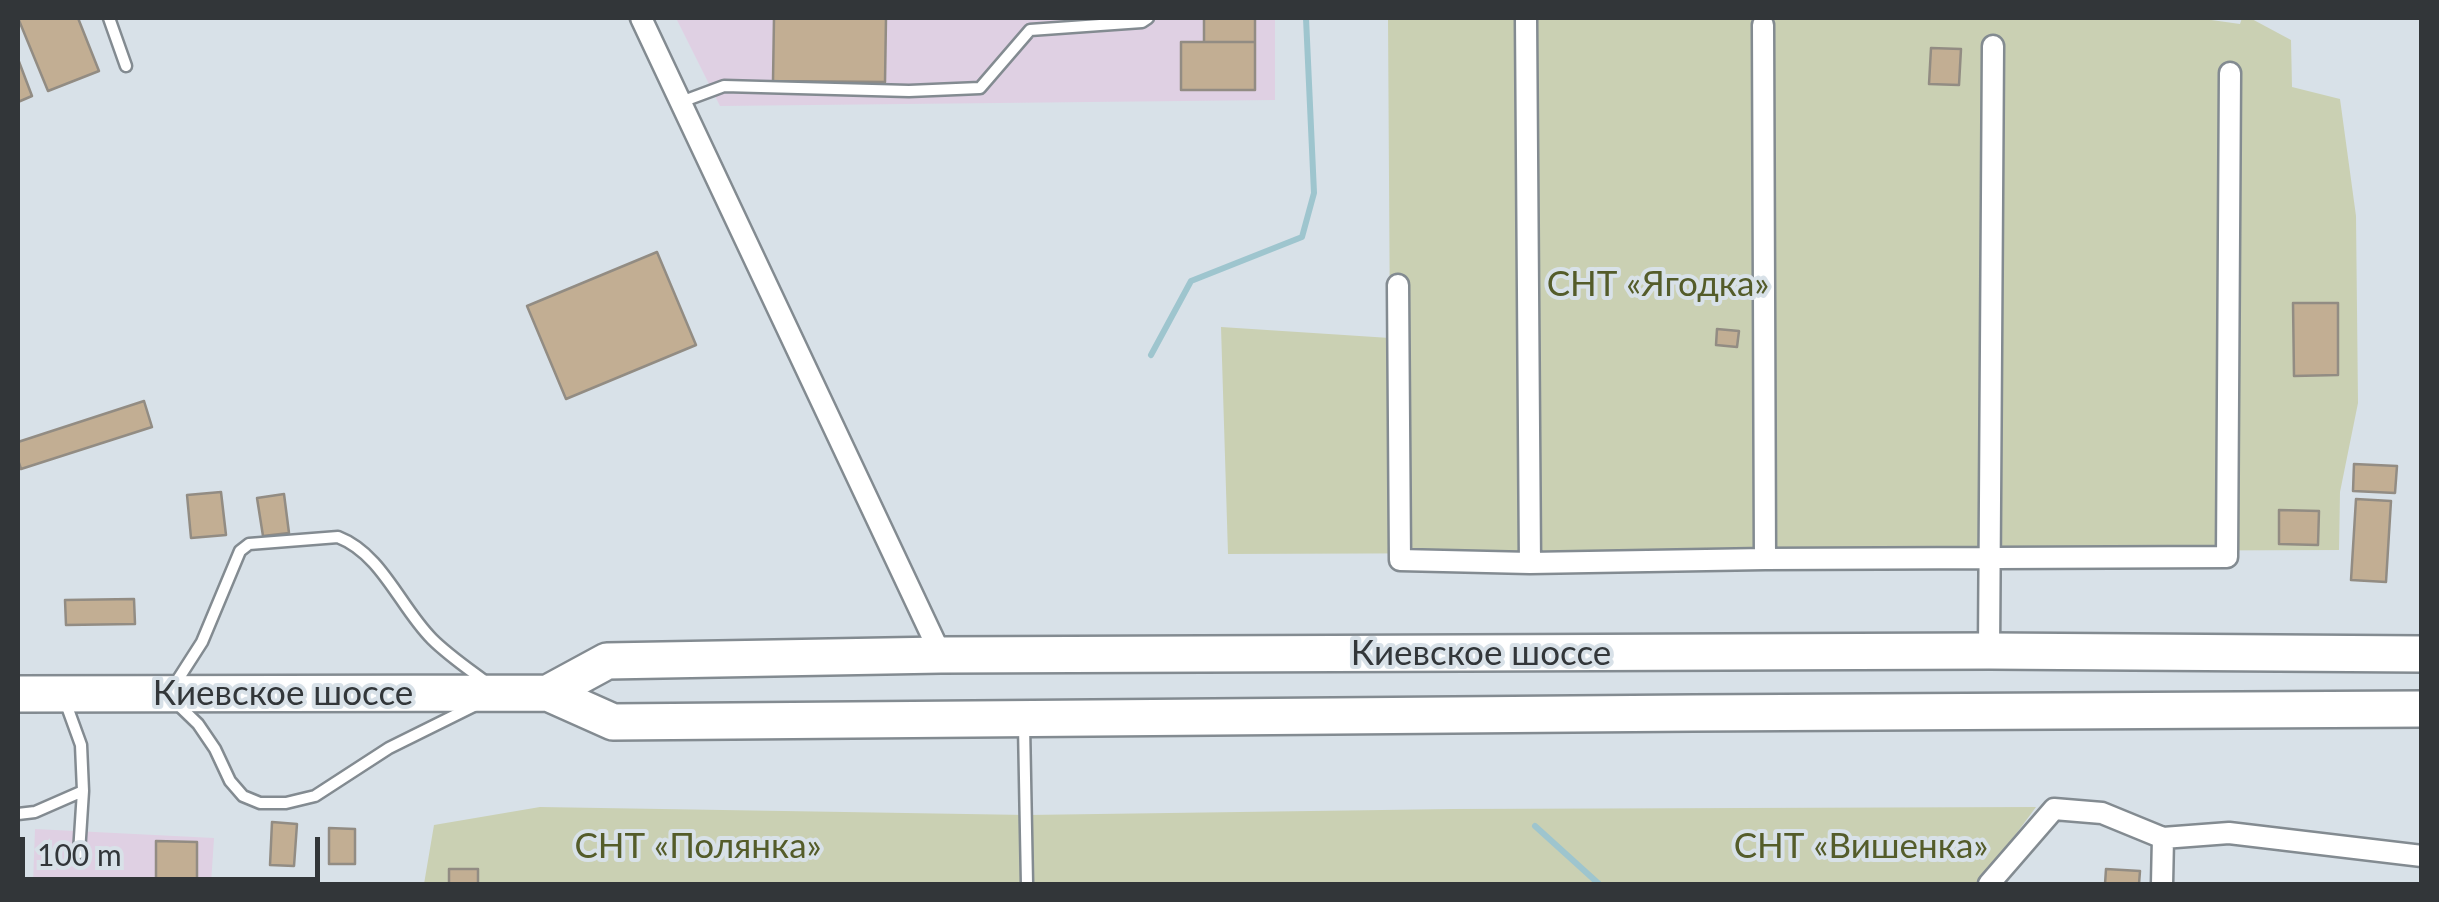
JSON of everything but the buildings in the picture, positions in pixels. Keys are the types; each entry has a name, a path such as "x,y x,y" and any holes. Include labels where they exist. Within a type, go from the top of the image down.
{"highway":[{"name":"Киевское шоссе","path":"548,693 607,661 1989,651 2422,654"},
{"name":"Киевское шоссе","path":"18,694 548,693 612,722 2422,709"}],"street":[{"path":"641,18 941,656"},
{"path":"1526,18 1530,563"},
{"path":"1763,24 1765,560"},
{"path":"1989,651 1993,46"},
{"path":"1398,285 1400,560 1530,563 2226,557 2230,72"},
{"path":"1989,884 2054,809 2102,813 2163,838 2229,833 2422,856"},
{"path":"2162,884 2163,838"}],"lane":[{"path":"109,18 126,66"},
{"path":"681,102 724,86 909,91 980,88 1030,24 1142,22 1148,18"},
{"path":"338,537 355,544 370,558 432,638 500,693 389,748 315,796 286,803 260,803 243,796 198,724 168,694 202,642 240,551 250,544 338,537"},
{"path":"63,695 81,744 79,853"},
{"path":"1024,718 1026,884"},
{"path":"18,814 35,812 83,791"}],"shaded area":[{"path":"676,18 1275,18 1275,100 720,106"},
{"path":"35,829 214,838 211,884 33,884"}],"green space":[{"name":"СНТ «Ягодка»","path":"1388,18 2197,18 2240,24 2242,18 2250,18 2291,40 2292,87 2340,99 2356,216 2358,403 2340,492 2339,550 1228,554 1221,327 1390,338"},
{"name":"СНТ «Вишенка»","path":"540,807 1027,815 2036,807 1979,884 424,884 434,825"}],"waterway":[{"path":"1151,355 1191,281 1302,237 1314,193 1306,18"},
{"path":"1535,826 1599,884"}],"park label":[{"name":"СНТ «Полянка»","path":"698,847"}]}
